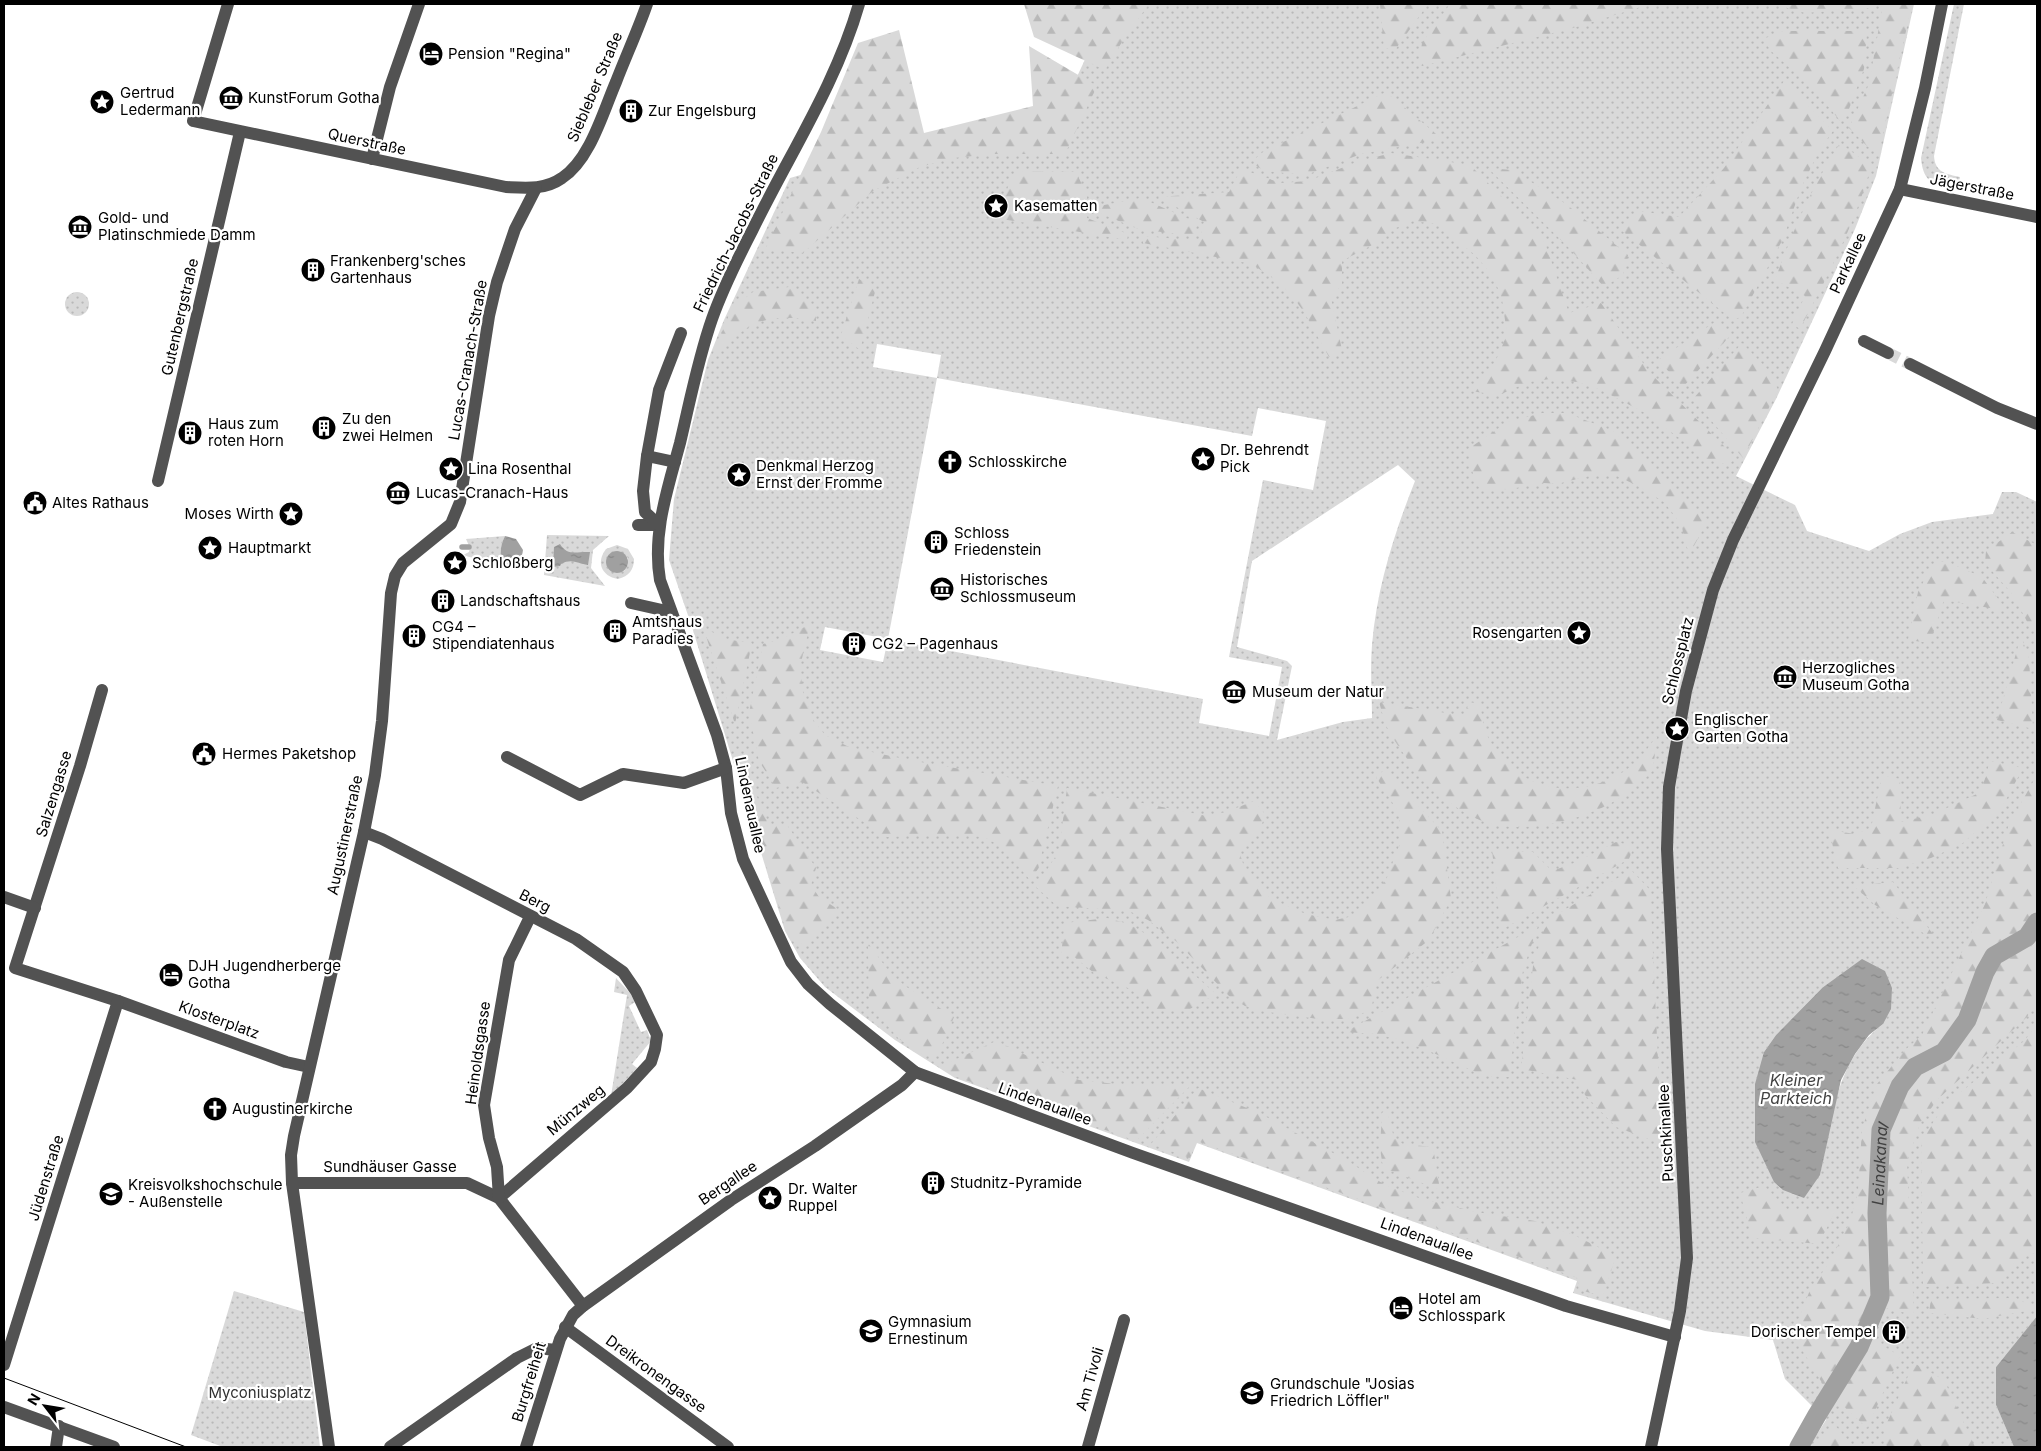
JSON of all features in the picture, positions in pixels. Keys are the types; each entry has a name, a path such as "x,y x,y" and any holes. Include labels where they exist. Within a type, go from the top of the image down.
{"street":[{"name":"Querstraße","path":"228,4 193,121 506,187 536,188"},
{"path":"372,159 390,87 419,4"},
{"name":"Siebleber Straße","path":"536,188 561,179 573,170 580,160 593,136 647,4"},
{"name":"Friedrich-Jacobs-Straße","path":"670,612 657,565 659,525 692,386 713,317 752,230 832,76 852,28 859,4"},
{"name":"Parkallee","path":"1742,521 1825,351 1900,189 1925,88 1942,4"},
{"name":"Gutenbergstraße","path":"158,481 240,132"},
{"name":"Lucas-Cranach-Straße","path":"456,515 460,502 489,316 497,282 515,229 536,188"},
{"name":"Jägerstraße","path":"1900,189 2037,217"},
{"path":"659,525 645,512 643,491 647,456 659,390 681,333"},
{"path":"1864,341 1888,352"},
{"path":"1910,364 1997,408 2037,424"},
{"path":"647,456 675,462"},
{"name":"Augustinerstraße","path":"292,1183 291,1155 294,1136 363,837 382,721 391,593 395,576 403,563 451,524 456,515"},
{"name":"Schlossplatz","path":"1667,815 1675,752 1693,666 1714,590 1742,521"},
{"path":"638,526 659,525"},
{"path":"631,603 670,612"},
{"name":"Lindenauallee","path":"670,612 711,717 726,768 731,813 743,859 791,962 808,984 830,1004 915,1072 1124,1150 1566,1306 1675,1337"},
{"name":"Salzengasse","path":"102,690 15,968 118,1001"},
{"path":"507,757 580,795 622,774 684,782 726,768"},
{"name":"Puschkinallee","path":"1651,1447 1675,1337 1687,1258 1667,849 1667,815"},
{"name":"Berg","path":"363,837 382,839 530,917 576,939 623,972 636,992 657,1035"},
{"path":"4,897 35,908"},
{"name":"Heinoldsgasse","path":"499,1198 497,1167 489,1138 484,1105 510,960 530,917"},
{"name":"Klosterplatz","path":"118,1001 286,1062 309,1067"},
{"name":"Jüdenstraße","path":"4,1365 118,1001"},
{"name":"Münzweg","path":"499,1198 627,1088 651,1062 657,1035"},
{"name":"Bergallee","path":"565,1327 583,1306 731,1200 886,1096 915,1072"},
{"path":"292,1183 329,1447"},
{"name":"Sundhäuser Gasse","path":"292,1183 467,1183 499,1198 583,1306"},
{"name":"Am Tivoli","path":"1088,1447 1124,1320"},
{"name":"Burgfreiheit","path":"526,1447 565,1327"},
{"name":"Dreikronengasse","path":"565,1327 728,1447"},
{"path":"390,1447 517,1358 536,1348 556,1350"},
{"path":"4,1406 114,1447"},
{"path":"56,1447 58,1426"}],"green space":[{"path":"1024,4 1149,4 1125,37 1105,70 1034,37"},
{"name":"Englischer Garten Gotha","path":"1111,4 1914,4 1876,176 1855,229 1776,399 1736,476 1795,505 1807,531 1869,551 1900,534 1932,522 1993,514 2002,492 2016,492 2037,502 2037,1316 1996,1367 1996,1405 2014,1447 1809,1447 1826,1420 1785,1379 1773,1340 1705,1331 1573,1293 1577,1281 1197,1143 1189,1162 955,1078 895,1040 825,987 800,958 785,931 692,627 669,560 674,499 708,360 724,320 790,178 1067,98","holes":["877,344 941,355 937,378 873,367","937,378 1252,436 1258,408 1326,421 1313,490 1263,480 1229,657 1282,667 1269,736 1199,723 1203,699 888,639","1398,465 1415,481 1393,541 1374,623 1371,654 1372,718 1343,722 1277,740 1292,666 1287,661 1237,647 1252,561","825,627 888,639 883,662 820,650","1822,988 1883,1024 1867,1039 1854,1056 1845,1074 1833,1113 1820,1175 1764,1052 1776,1035"]},
{"path":"1380,4 1428,4 1395,50 1384,48"},
{"path":"1450,4 1650,4 1573,28 1422,66 1419,63 1422,43"},
{"path":"1774,4 1872,4 1872,8 1805,13"},
{"path":"1883,4 1912,4 1879,152 1868,147 1849,128 1869,84"},
{"path":"1954,4 1964,4 1934,156 1937,166 1942,172 1960,177 1958,190 1943,187 1932,182 1922,167 1921,158"},
{"path":"899,30 924,133 1033,106 1029,46 1097,86 1065,154 993,154 953,158 920,167 873,191 803,253 765,249 821,132 858,43"},
{"path":"1783,31 1867,31 1864,69 1846,117 1840,121 1815,90 1771,51 1763,39"},
{"path":"1784,81 1833,131 1820,149 1801,188 1783,239 1741,317 1733,320 1621,230 1639,211 1679,217 1724,168"},
{"path":"1386,92 1442,139 1361,154 1306,175 1264,171 1254,164 1256,158 1263,152"},
{"path":"1840,143 1871,166 1849,229 1800,329 1792,324 1805,296 1775,280 1804,209"},
{"path":"1391,153 1470,165 1535,230 1545,243 1569,313 1601,303 1650,373 1724,446 1732,462 1721,464 1708,459 1645,413 1601,390 1577,382 1550,379 1528,382 1499,395 1470,391 1489,372 1507,334 1502,299 1493,276 1475,255 1436,224 1413,221 1391,230 1376,243 1342,261 1342,284 1331,298 1342,350 1329,357 1304,312 1290,293 1252,264 1143,243 1144,236 1199,241 1204,222 1158,197 1229,192 1241,169 1281,183 1308,181 1357,162"},
{"path":"1488,168 1512,170 1566,204 1628,255 1623,275 1604,287 1570,249"},
{"path":"1018,171 1076,172 1087,195 1087,218 1128,234 1127,240 1002,219 1005,194 1010,182"},
{"path":"1141,198 1198,223 1193,236 1138,229 1097,212 1099,206"},
{"path":"859,279 876,288 860,350 841,335"},
{"path":"789,287 811,305 816,315 816,321 783,318 759,322 737,335 712,356 732,308 753,292"},
{"path":"77,292 82,293 88,299 88,309 82,315 77,316 72,315 66,309 65,304 66,299 72,293"},
{"path":"1718,320 1730,336 1683,387 1658,360"},
{"path":"1742,343 1770,372 1778,390 1743,458 1693,399"},
{"path":"1542,413 1567,413 1613,431 1708,520 1689,555 1681,524 1664,502 1617,476 1593,475 1557,484 1544,483 1510,489 1483,490 1475,484 1468,449 1508,422"},
{"path":"2012,532 2037,545 2037,623 2032,631 2013,595 1985,563 1986,551"},
{"path":"547,535 609,536 593,550 591,568 605,586 544,575"},
{"path":"505,536 501,551 503,567 463,555 469,552 470,548 466,539"},
{"path":"617,545 628,549 634,559 632,569 628,574 618,579 604,572 601,559 606,549","holes":["620,551 628,558 628,565 624,571 615,573 608,568 606,562 608,556"]},
{"path":"1945,561 1982,577 2007,611 1944,600 1930,643 1908,640 1918,592 1933,564"},
{"path":"810,624 800,667 803,692 814,721 825,735 849,747 909,760 1058,786 1038,869 1030,880 1002,847 984,837 947,834 887,837 802,782 776,788 759,761 749,713 763,644 782,639"},
{"path":"703,627 725,639 752,643 735,724"},
{"path":"2021,636 2029,658 2033,729 1997,720"},
{"path":"1379,702 1464,716 1469,702 1480,704 1488,737 1502,759 1517,772 1534,782 1553,787 1592,786 1611,779 1637,762 1657,736 1653,767 1650,774 1624,795 1606,806 1566,821 1523,827 1503,826 1485,822 1470,816 1456,807 1417,771 1389,731"},
{"path":"744,761 770,826 787,825 816,868 811,885 819,897 839,910 805,947 786,930 735,764"},
{"path":"1990,761 2023,768 2001,809 1963,843 1931,858 1899,868 1838,868 1829,830 1855,834 1871,828 1882,775 1900,779 1901,822 1934,814 1981,792"},
{"path":"1384,770 1442,831 1451,899 1429,940 1377,981 1371,1010 1348,1019 1318,1019 1262,1011 1245,1006 1230,997 1177,942 1148,920 1129,911 1057,906 1036,887 1059,851 1067,788 1207,816 1226,812 1254,801 1265,814 1259,834 1243,845 1240,854 1246,873 1271,899 1306,914 1335,920 1358,915 1386,880 1399,846 1399,813 1376,777"},
{"path":"2037,775 2037,1001 2027,1017 1937,1100 1920,1124 1907,1162 1914,1315 1885,1308 1873,1340 1900,1356 1867,1428 1827,1391 1802,1350 1797,1323 1810,1290 1829,1263 1850,1222 1858,1192 1862,1129 1877,1084 1905,1050 1922,1035 1985,904 2009,824"},
{"path":"1616,842 1634,846 1629,859 1501,930 1492,850 1533,852 1552,871 1574,863"},
{"path":"1631,870 1650,890 1662,1144 1616,1127 1585,1095 1578,1080 1521,1069 1533,966 1544,929 1556,915"},
{"path":"1893,882 1939,942 1875,905 1854,886"},
{"path":"1107,918 1129,924 1151,937 1216,994 1190,1009 1158,1010 1130,989 1094,973 1073,956 1061,954 1065,923"},
{"path":"1538,926 1523,970 1509,1077 1484,1076 1427,1050 1397,1039 1376,1034 1345,1032"},
{"path":"868,943 890,973 905,986 954,1017 938,1054 925,1056 899,1039 869,1004"},
{"path":"616,978 630,993 635,1002 629,1006 641,1032 647,1030 651,1041 632,1064 637,1068 611,1096 627,995 614,992"},
{"path":"2037,1025 2037,1252 2017,1260 1997,1283 1923,1287 1921,1140 1945,1105 2024,1041"},
{"path":"996,1041 1079,1080 1125,1085 1191,1085 1136,1141 954,1076 941,1066"},
{"path":"1198,1088 1259,1113 1346,1160 1385,1185 1419,1198 1476,1212 1535,1221 1576,1236 1616,1256 1603,1296 1579,1290 1577,1278 1197,1141 1190,1158 1151,1144"},
{"path":"1384,1111 1388,1114 1394,1138 1403,1144 1433,1147 1440,1190 1383,1168 1380,1148 1382,1113"},
{"path":"1764,1186 1788,1210 1836,1209 1819,1244 1752,1238 1740,1193"},
{"name":"Myconiusplatz","path":"234,1291 304,1312 320,1447 223,1447 191,1435"},
{"path":"2016,1298 2037,1309 1983,1319 1929,1313 1931,1299"},
{"path":"1914,1363 1944,1380 1975,1447 1888,1447 1886,1445 1885,1427"},
{"path":"1833,1423 1854,1447 1817,1447"}],"water":[{"path":"505,536 516,539 523,550 521,558 511,567 503,567 502,563 501,547"},
{"path":"560,544 566,551 573,553 590,552 588,565 568,561 560,566 553,567 554,547"},
{"path":"617,551 625,554 628,562 625,570 617,573 609,570 606,562 609,554"},
{"name":"Kleiner Parkteich","path":"1862,959 1885,971 1892,988 1891,1009 1883,1024 1869,1035 1855,1054 1841,1080 1820,1175 1804,1198 1783,1190 1774,1182 1755,1142 1755,1084 1764,1052 1776,1035 1822,988"},
{"path":"2037,1316 2037,1447 2014,1447 1996,1405 1996,1367"}],"waterway":[{"path":"462,547 469,547"},
{"name":"Leinakanal","path":"1799,1447 1859,1347 1880,1297 1877,1213 1881,1130 1900,1086 1915,1067 1944,1052 1967,1020 1985,972 1994,956 2027,937 2037,922"}],"tunnel":[{"path":"1888,353 1910,364"}],"tram line":[{"path":"4,1378 186,1447"}],"place":[{"name":"Pension \"Regina\"","path":"431,54"},
{"name":"KunstForum Gotha","path":"231,98"},
{"name":"Gertrud Ledermann","path":"102,102"},
{"name":"Zur Engelsburg","path":"631,111"},
{"name":"Kasematten","path":"996,206"},
{"name":"Gold- und Platinschmiede Damm","path":"80,227"},
{"name":"Frankenberg'sches Gartenhaus","path":"313,270"},
{"name":"Zu den zwei Helmen","path":"324,428"},
{"name":"Haus zum roten Horn","path":"190,433"},
{"name":"Dr. Behrendt Pick","path":"1203,459"},
{"name":"Schlosskirche","path":"950,462"},
{"name":"Lina Rosenthal","path":"451,469"},
{"name":"Denkmal Herzog Ernst der Fromme","path":"739,475"},
{"name":"Lucas-Cranach-Haus","path":"398,493"},
{"name":"Altes Rathaus","path":"35,503"},
{"name":"Moses Wirth","path":"291,514"},
{"name":"Schloss Friedenstein","path":"936,542"},
{"name":"Hauptmarkt","path":"210,548"},
{"name":"Schloßberg","path":"455,563"},
{"name":"Historisches Schlossmuseum","path":"942,589"},
{"name":"Landschaftshaus","path":"443,601"},
{"name":"Amtshaus Paradies","path":"615,631"},
{"name":"Rosengarten","path":"1579,633"},
{"name":"CG4 – Stipendiatenhaus","path":"414,636"},
{"name":"CG2 – Pagenhaus","path":"854,644"},
{"name":"Herzogliches Museum Gotha","path":"1785,677"},
{"name":"Museum der Natur","path":"1234,692"},
{"name":"Englischer Garten Gotha","path":"1677,729"},
{"name":"Hermes Paketshop","path":"204,754"},
{"name":"DJH Jugendherberge Gotha","path":"171,975"},
{"name":"Augustinerkirche","path":"215,1109"},
{"name":"Studnitz-Pyramide","path":"933,1183"},
{"name":"Kreisvolkshochschule - Außenstelle","path":"111,1194"},
{"name":"Dr. Walter Ruppel","path":"770,1198"},
{"name":"Hotel am Schlosspark","path":"1401,1308"},
{"name":"Gymnasium Ernestinum","path":"871,1331"},
{"name":"Dorischer Tempel","path":"1894,1332"},
{"name":"Grundschule \"Josias Friedrich Löffler\"","path":"1252,1393"}]}
